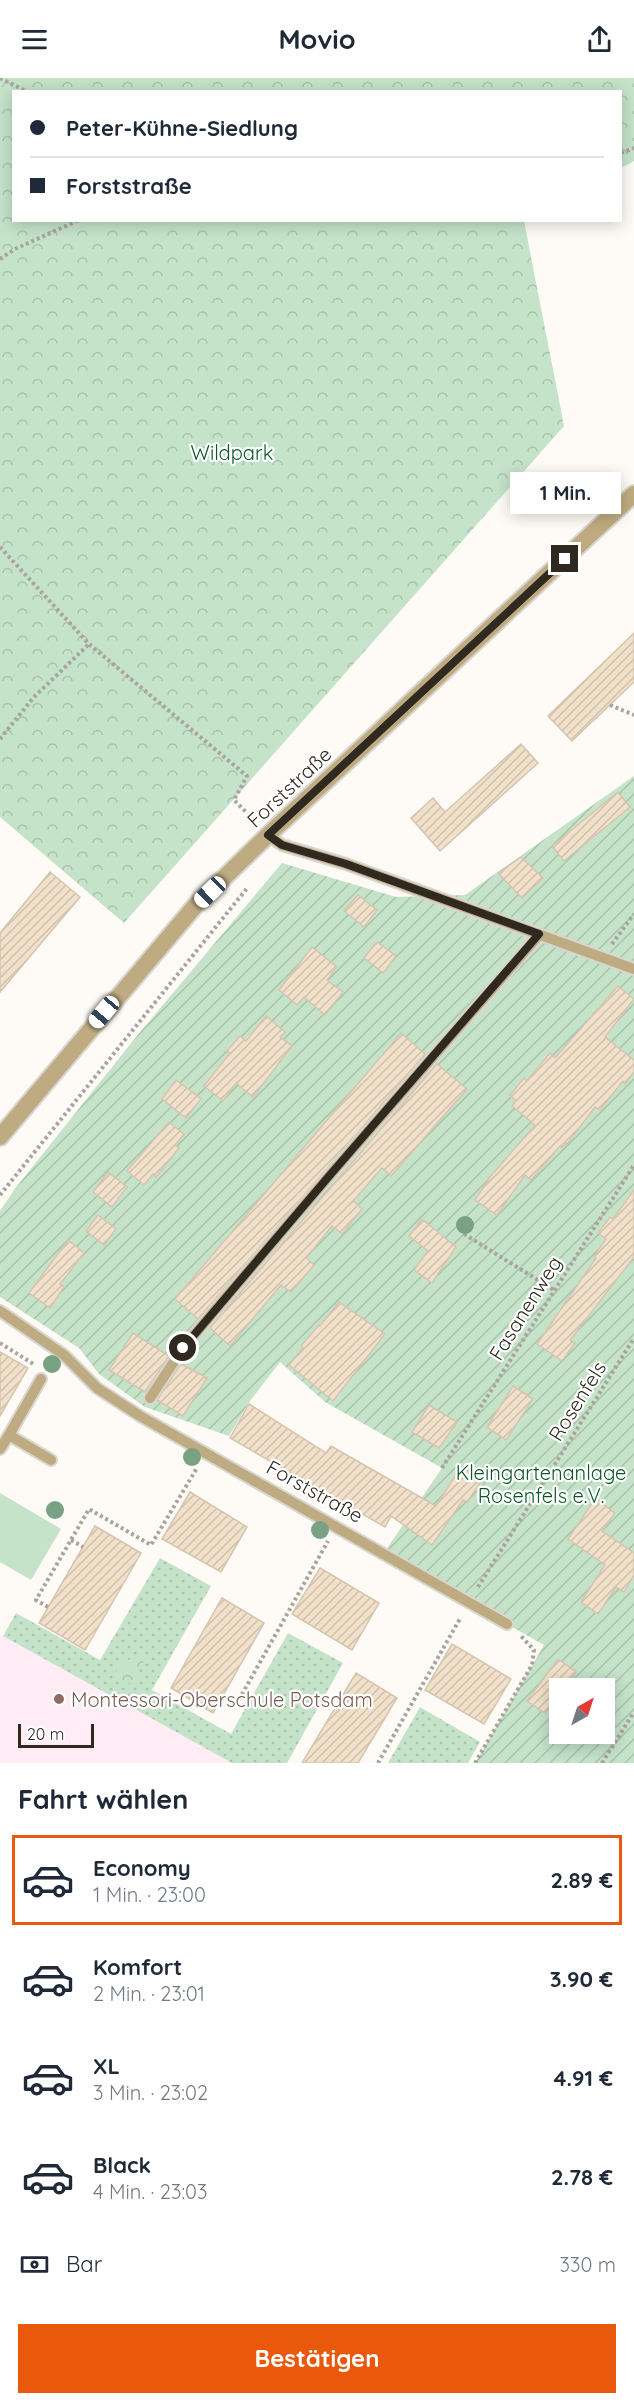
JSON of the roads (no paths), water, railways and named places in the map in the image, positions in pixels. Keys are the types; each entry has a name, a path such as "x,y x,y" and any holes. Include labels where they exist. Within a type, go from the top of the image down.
{"street":[{"name":"Forststraße","path":"0,1137 195,906 268,835 634,494"}],"lane":[{"path":"268,835 282,845 346,864 634,969"},
{"path":"145,1407 183,1348 539,934"},
{"name":"Forststraße","path":"0,1311 64,1355 97,1388 145,1407 206,1454 507,1624"},
{"path":"0,1449 41,1379"},
{"path":"9,1435 51,1460"}],"place":[{"name":"Montessori-Oberschule Potsdam","path":"59,1699"}],"park label":[{"name":"Wildpark","path":"232,452"},
{"name":"Kleingartenanlage Rosenfels e.V.","path":"541,1484"}]}
